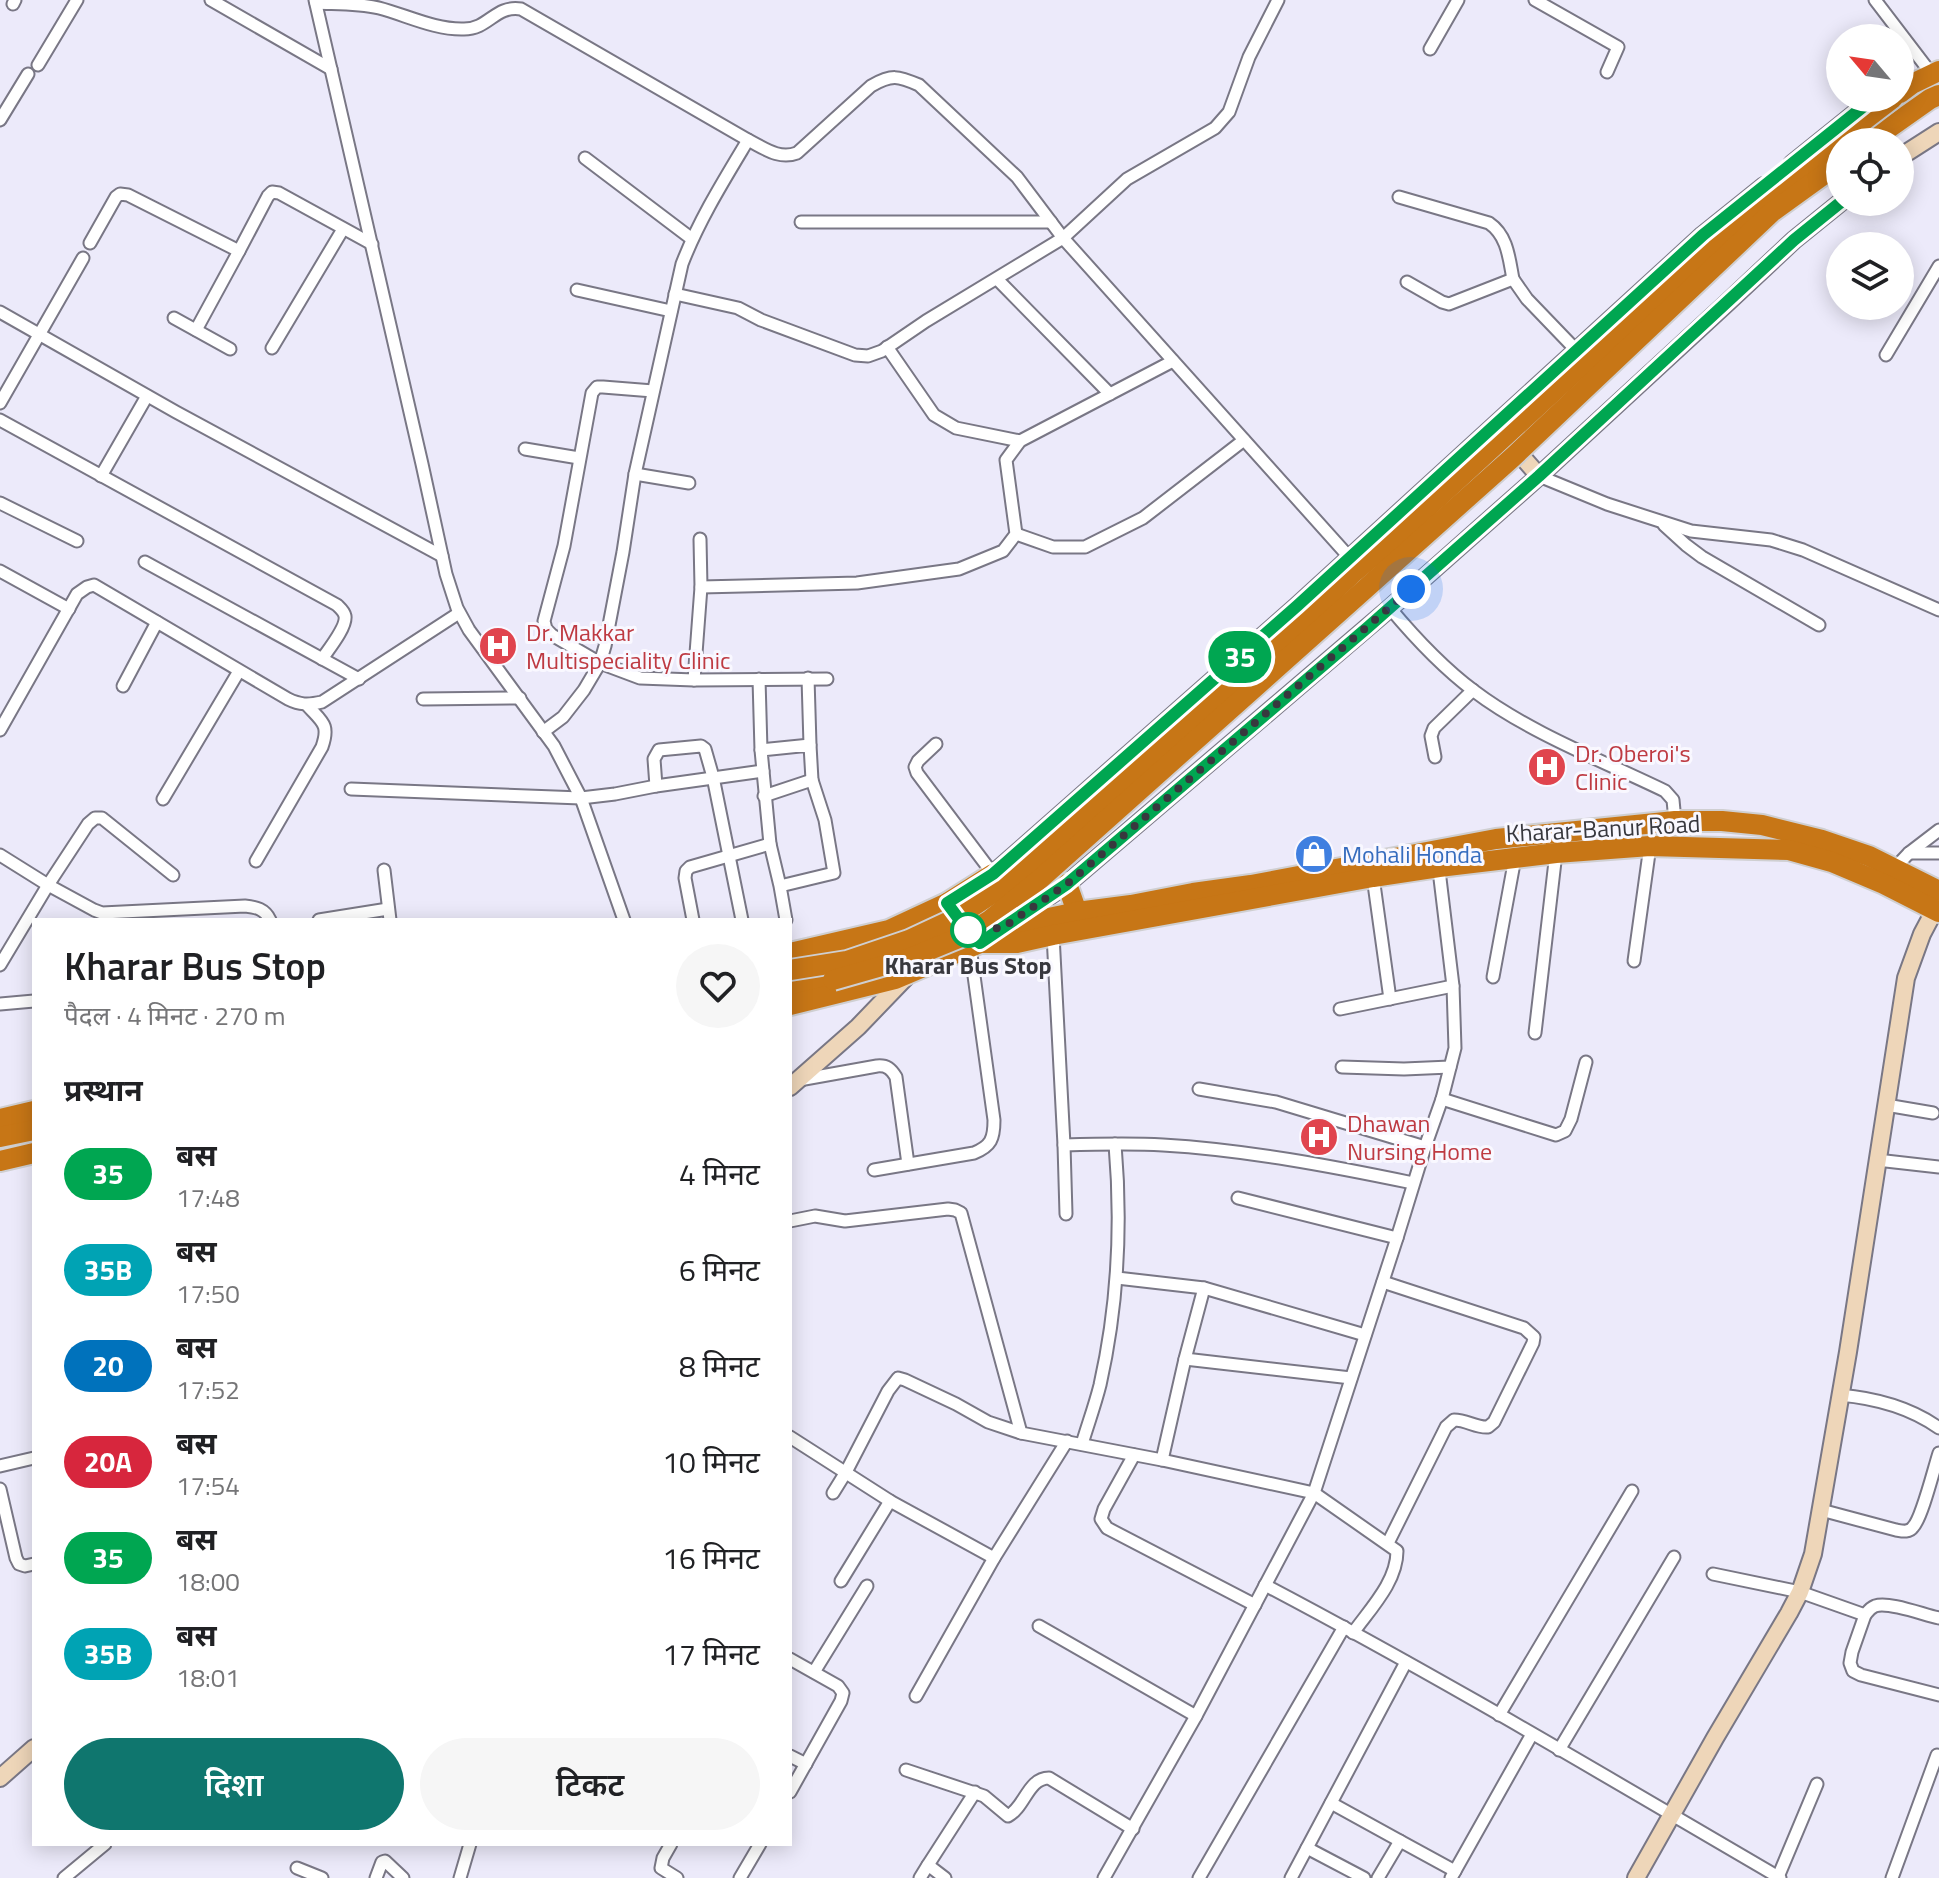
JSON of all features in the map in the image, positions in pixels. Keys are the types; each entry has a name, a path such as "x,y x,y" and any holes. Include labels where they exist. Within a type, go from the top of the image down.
{"highway":[{"path":"1914,82 1935,66"},
{"path":"1889,128 1939,95"},
{"path":"792,956 847,961 909,940 954,919 1003,885 1280,642 1346,578 1391,541 1769,193 1875,112"},
{"path":"792,988 833,980 910,958 966,935 990,920 1040,879 1513,457 1772,212 1826,173"},
{"path":"792,1005 895,979 975,945 1002,928 1193,893 1437,858 1496,839 1675,821 1722,821 1762,825 1822,840 1869,856 1889,876"},
{"name":"Kharar-Banur Road","path":"975,945 1017,943 1373,877 1437,858 1515,858 1650,846 1789,850 1889,876 1938,904"},
{"path":"792,955 889,930 947,903 993,874"},
{"path":"1067,884 1077,912"},
{"path":"967,891 1002,928"},
{"path":"947,903 975,945"},
{"path":"0,1105 32,1098"},
{"path":"0,1119 32,1111"},
{"path":"0,1137 32,1130"},
{"path":"0,1161 32,1153"}],"main road":[{"path":"1914,76 1935,66"},
{"path":"993,874 1350,558 1703,235 1857,112"},
{"path":"1914,148 1939,132"},
{"path":"1002,928 1067,884 1390,608 1826,214"},
{"path":"1495,425 1539,476"},
{"path":"1636,1878 1800,1592 1813,1554 1906,978 1913,955 1938,904"},
{"path":"794,1083 858,1027 910,973 903,923"},
{"path":"0,1778 32,1750"}],"street":[{"path":"38,65 77,0"},
{"path":"211,0 331,69"},
{"path":"675,294 738,308 761,320 855,355 868,356 887,347 1063,238 1127,179 1215,128 1234,100 1249,57 1278,0"},
{"path":"1430,49 1458,0"},
{"path":"1535,0 1618,47 1607,72"},
{"path":"1875,0 1935,66"},
{"path":"623,918 581,798 554,746 459,613 446,574 315,2 366,5 461,30 481,25 510,7 521,9 748,140 787,157 797,153 871,86 885,78 900,77 919,85 1017,177 1063,238 1350,558"},
{"path":"0,120 28,74"},
{"path":"543,732 569,710 600,663 623,552 635,474 682,264 715,195 748,140"},
{"path":"585,158 692,239"},
{"path":"196,330 272,192 372,244"},
{"path":"90,243 120,194 128,195 239,251"},
{"path":"1399,197 1489,223 1497,229 1503,238 1513,279 1527,299 1577,351"},
{"path":"801,222 1051,222"},
{"path":"272,348 343,229"},
{"path":"0,403 83,258"},
{"path":"1886,355 1939,266"},
{"path":"997,279 1110,394"},
{"path":"1407,282 1449,304 1513,279"},
{"path":"577,290 671,311"},
{"path":"0,312 147,396 442,556"},
{"path":"174,318 230,349"},
{"path":"887,347 934,415 956,428 1020,441"},
{"path":"701,587 857,583 959,569 1003,551 1016,534 1006,460 1020,441 1173,361"},
{"path":"653,391 597,387 590,399 564,546 544,621 546,629 600,663 640,678 827,679"},
{"path":"101,476 147,396"},
{"path":"0,420 337,605 344,612 343,627 322,659"},
{"path":"1016,534 1053,547 1085,547 1143,518 1244,440"},
{"path":"525,449 579,458"},
{"path":"635,474 689,483"},
{"path":"1539,476 1607,504 1691,531 1771,540 1792,546 1939,610"},
{"path":"0,503 77,541"},
{"path":"1661,522 1702,557 1819,625"},
{"path":"694,680 701,587 700,539"},
{"path":"145,562 359,679"},
{"path":"1,574 69,609"},
{"path":"0,730 77,594 94,585 288,699 307,705 322,702 459,613"},
{"path":"1390,608 1424,647 1473,690 1529,725 1665,791 1673,800 1675,821"},
{"path":"123,686 157,622"},
{"path":"163,799 239,671"},
{"path":"780,886 834,873 825,820 812,780 808,678"},
{"path":"759,679 764,796 770,844 786,918"},
{"path":"1435,757 1431,736 1434,728 1473,690"},
{"path":"423,699 520,698"},
{"path":"256,861 326,735 325,726 307,705"},
{"path":"936,744 918,761 915,767 917,773 993,874"},
{"path":"761,750 810,745"},
{"path":"656,786 654,759 659,750 701,746 707,753 742,918"},
{"path":"351,789 581,798 763,771"},
{"path":"764,796 812,780"},
{"path":"0,965 48,885 95,818 102,818 173,875"},
{"path":"1889,876 1909,853 1939,830"},
{"path":"693,918 685,878 690,867 770,844"},
{"path":"1634,961 1650,846"},
{"path":"1535,1033 1556,853"},
{"path":"1909,853 1939,853"},
{"path":"0,855 102,913 245,906 256,907 267,913 269,918"},
{"path":"1104,1878 1196,1716 1314,1493 1383,1282 1442,1099 1455,1048 1453,986 1437,858"},
{"path":"1493,977 1515,858"},
{"path":"342,918 389,914 384,870"},
{"path":"1373,877 1390,999"},
{"path":"1053,935 1066,1214"},
{"path":"874,1170 974,1153 986,1148 992,1140 994,1120 975,945"},
{"path":"1340,1009 1453,986"},
{"path":"0,1004 32,1001"},
{"path":"1442,1099 1556,1135 1565,1131 1571,1119 1586,1062"},
{"path":"794,1083 884,1065 892,1069 896,1077 908,1164"},
{"path":"1342,1067 1450,1067"},
{"path":"1199,1089 1276,1102 1425,1147"},
{"path":"1886,1105 1933,1113"},
{"path":"1064,1145 1115,1144 1208,1149 1323,1165 1413,1183"},
{"path":"1082,1444 1099,1388 1117,1278 1118,1177 1115,1144"},
{"path":"1877,1160 1939,1167"},
{"path":"1238,1198 1397,1238"},
{"path":"792,1221 815,1216 845,1221 948,1209 961,1213 1021,1433"},
{"path":"1117,1278 1204,1288 1365,1335"},
{"path":"1383,1282 1524,1328 1534,1337 1494,1422 1482,1428 1463,1420 1454,1420 1446,1427 1388,1543"},
{"path":"1162,1460 1204,1288"},
{"path":"1185,1359 1351,1378"},
{"path":"833,1493 898,1378 988,1422 1021,1433 1314,1493 1397,1551 1392,1576 1349,1630 1199,1878"},
{"path":"1840,1395 1889,1404 1939,1428"},
{"path":"792,1438 890,1501 994,1558"},
{"path":"916,1696 994,1558 1067,1441"},
{"path":"1821,1510 1905,1532 1913,1529 1934,1486 1939,1453"},
{"path":"1134,1455 1104,1509 1101,1519 1107,1528 1255,1605"},
{"path":"0,1466 32,1458"},
{"path":"0,1489 16,1558 19,1564 32,1564"},
{"path":"1499,1715 1632,1491"},
{"path":"841,1581 890,1501"},
{"path":"1559,1750 1674,1557"},
{"path":"1713,1574 1800,1592 1865,1615"},
{"path":"1265,1585 1406,1662 1779,1877 1817,1784"},
{"path":"814,1672 867,1586"},
{"path":"1939,1618 1876,1605 1865,1615 1850,1663 1853,1671 1861,1675 1939,1695"},
{"path":"1039,1626 1196,1716"},
{"path":"792,1660 838,1686 843,1693 792,1788"},
{"path":"1291,1878 1406,1662"},
{"path":"1331,1803 1453,1874 1532,1734"},
{"path":"1892,1878 1937,1755"},
{"path":"792,1757 806,1764"},
{"path":"906,1770 975,1792 991,1800 1008,1816 1014,1813 1036,1781 1049,1778 1133,1829"},
{"path":"920,1878 975,1792"},
{"path":"1378,1878 1400,1841"},
{"path":"66,1878 103,1846"},
{"path":"469,1846 462,1874 477,1878"},
{"path":"670,1846 661,1868 677,1878"},
{"path":"740,1878 759,1846"},
{"path":"1307,1848 1364,1878"},
{"path":"376,1878 385,1861 403,1878"},
{"path":"928,1865 945,1878"},
{"path":"297,1868 322,1878"}],"bus line":[{"name":"35","path":"1837,128 1857,112"},
{"name":"35","path":"1826,136 1703,235 1297,606 993,874 947,903 973,938 980,943 1067,884 1411,589 1826,214"}],"place":[{"name":"Dr. Makkar Multispeciality Clinic","path":"498,646"},
{"name":"Dr. Oberoi's Clinic","path":"1547,767"},
{"name":"Mohali Honda","path":"1314,854"},
{"name":"Kharar Bus Stop","path":"968,930"},
{"name":"Dhawan Nursing Home","path":"1319,1137"}],"route":[{"path":"968,930 1002,928 1067,884 1411,589"}]}
